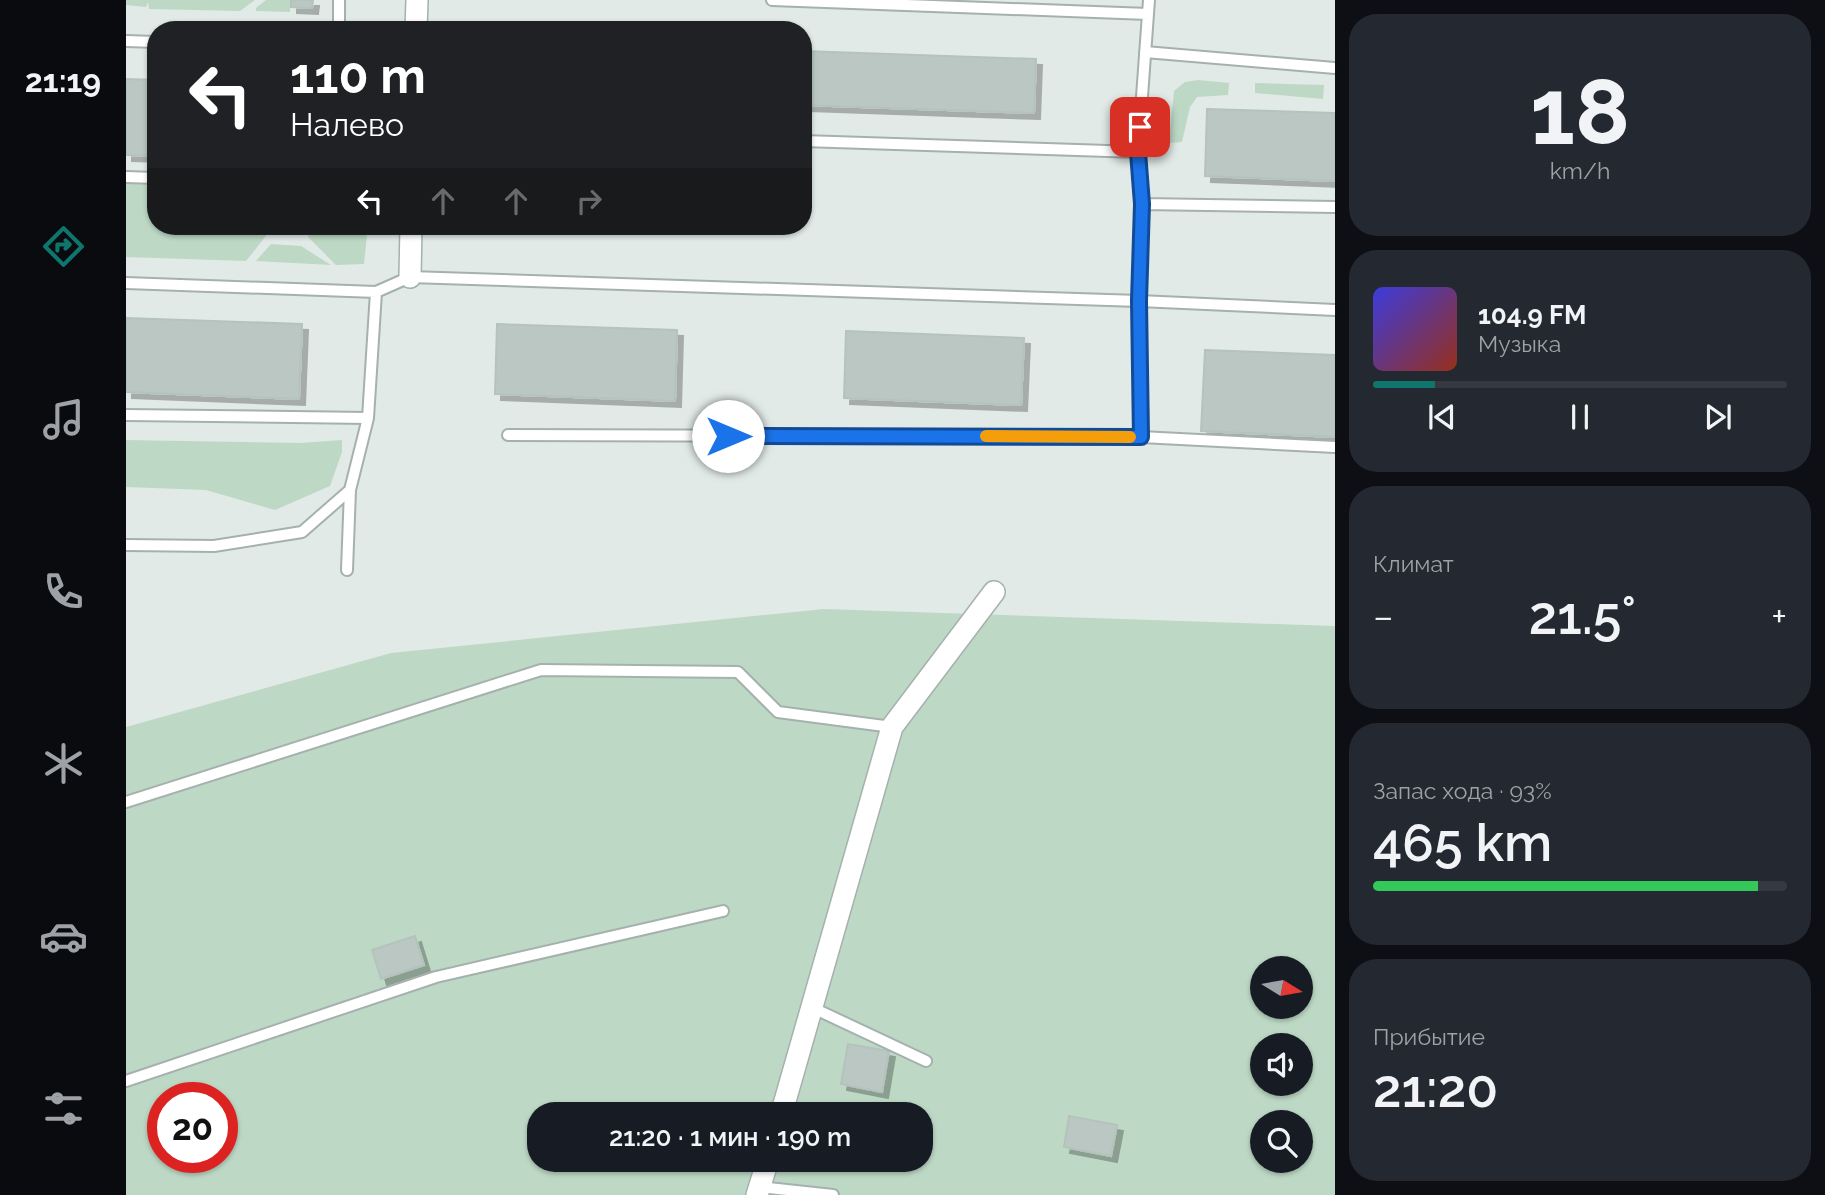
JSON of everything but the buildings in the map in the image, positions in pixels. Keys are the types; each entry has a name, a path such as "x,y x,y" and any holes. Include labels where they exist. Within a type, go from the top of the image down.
{"street":[{"path":"416,21 417,0"},
{"path":"410,277 411,235"},
{"path":"785,1102 892,727 994,592"},
{"path":"759,1192 765,1172"}],"lane":[{"path":"338,21 339,0"},
{"path":"772,0 1148,14"},
{"path":"1141,437 1139,301 1142,204 1138,152 1149,0"},
{"path":"126,41 147,42"},
{"path":"1145,52 1335,68"},
{"path":"812,141 1138,152"},
{"path":"126,177 147,178"},
{"path":"1142,204 1335,207"},
{"path":"126,284 376,292 410,277 1335,310"},
{"path":"347,569 350,490 368,418 376,292"},
{"path":"126,415 368,418"},
{"path":"508,435 1141,437 1335,447"},
{"path":"126,545 214,546 302,532 350,490"},
{"path":"126,802 541,670 738,672 778,712 892,727"},
{"path":"126,1081 436,977 723,911"},
{"path":"811,1007 926,1061"},
{"path":"759,1192 833,1195"}],"green space":[{"path":"126,0 255,0 240,11 149,9 148,2 146,7 126,5"},
{"path":"266,0 290,0 290,12 256,11"},
{"path":"1198,80 1229,83 1228,95 1197,97 1190,107 1182,142 1169,143 1174,91 1185,82"},
{"path":"1255,83 1324,85 1323,99 1255,93"},
{"path":"126,179 147,180 147,235 267,235 246,261 126,257"},
{"path":"367,235 364,264 336,265 308,237"},
{"path":"271,244 301,246 331,265 256,261"},
{"path":"126,440 300,443 342,440 342,452 330,486 275,510 206,490 126,487"},
{"path":"824,609 1335,626 1335,1195 126,1195 126,727 391,653"}],"slow traffic":[{"path":"986,436 1130,437"}],"route":[{"path":"728,436 1141,437 1140,127"}]}
